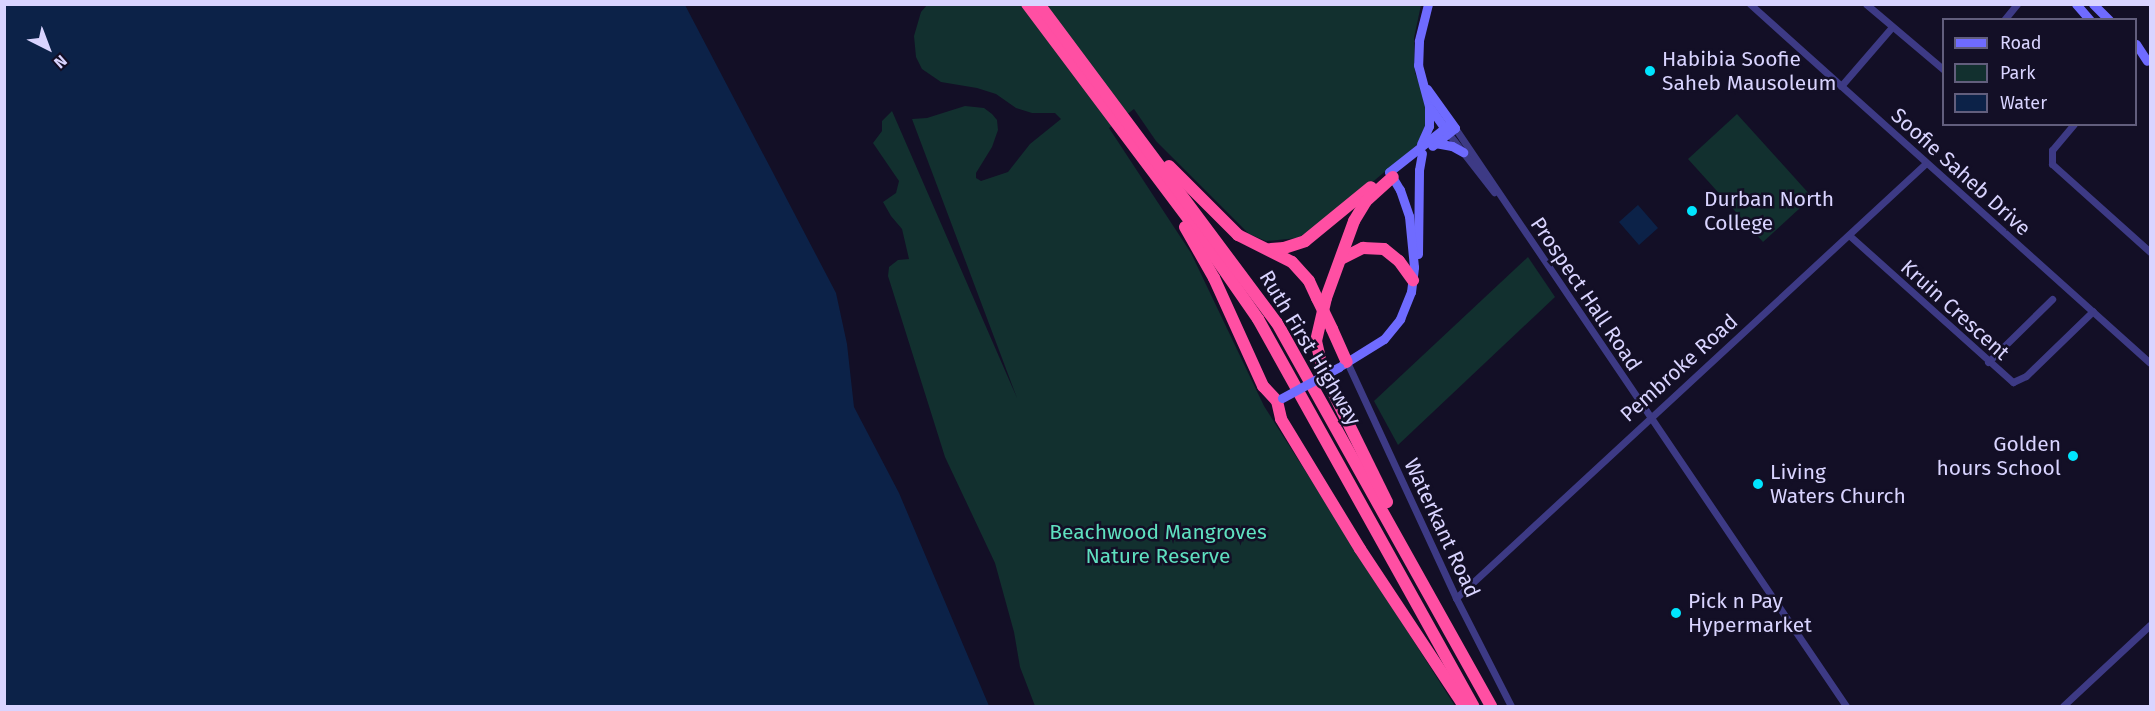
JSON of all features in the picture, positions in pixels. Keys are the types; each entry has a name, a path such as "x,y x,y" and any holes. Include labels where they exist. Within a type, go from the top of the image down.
{"highway":[{"name":"Ruth First Highway","path":"1027,4 1277,323 1491,706"},
{"name":"Ruth First Highway","path":"1039,4 1258,319 1473,706"},
{"path":"1138,144 1247,242 1269,249 1299,268 1332,329 1343,364"},
{"path":"1138,144 1201,252 1263,386 1279,399 1281,419 1360,549 1464,706"},
{"path":"1269,249 1284,248 1305,241 1391,175"},
{"path":"1391,175 1360,209 1317,329 1317,352 1330,386 1427,591"},
{"path":"1341,259 1350,252 1375,247 1393,254 1413,280"}],"main road":[{"path":"1413,267 1418,255 1420,152 1429,126 1429,106 1418,55 1428,4"},
{"path":"2076,4 2088,17 2094,5 2107,18"},
{"path":"2137,48 2149,62"},
{"path":"1424,86 1449,128"},
{"path":"1429,106 1449,128"},
{"path":"1420,152 1435,143 1449,128"},
{"path":"1279,399 1372,348 1394,329 1406,307 1413,280 1413,267 1406,202 1391,175 1449,128"},
{"path":"1435,143 1452,146 1463,152"}],"street":[{"name":"Soofie Saheb Drive","path":"1750,4 1925,164 2151,363"},
{"path":"1866,4 1942,68"},
{"path":"2006,18 2017,4"},
{"path":"1841,86 1892,27"},
{"path":"2072,126 2052,150 2050,157 2060,173 2151,252"},
{"name":"Prospect Hall Road","path":"1449,128 1463,152 1500,198 1846,706"},
{"name":"Prospect Hall Road","path":"1449,128 1490,178 1500,198"},
{"name":"Pembroke Road","path":"1456,598 1650,417 1850,236 1925,164"},
{"name":"Kruin Crescent","path":"1850,236 2008,380 2013,382 2022,380 2092,311"},
{"path":"1988,362 2052,299"},
{"name":"Waterkant Road","path":"1343,364 1511,706"},
{"path":"2063,706 2151,625"}],"green space":[{"name":"Beachwood Mangroves Nature Reserve","path":"927,5 1421,5 1414,38 1415,73 1425,97 1426,123 1418,144 1333,215 1298,238 1266,241 1249,234 1156,141 1134,109 1109,128 1191,253 1264,406 1455,706 1035,706 1020,667 1014,632 995,563 945,457 888,276 889,267 898,260 909,259 902,229 883,202 896,193 899,181 873,143 882,131 882,121 892,111 1017,398 912,119 927,118 965,106 984,108 992,114 997,120 998,130 992,147 976,173 976,178 981,181 1008,172 1030,144 1061,119 1055,113 1032,113 1016,108 996,94 977,88 941,82 922,69 916,57 914,36 921,12"},
{"path":"1737,114 1812,197 1763,242 1688,159"},
{"path":"1528,257 1555,297 1398,445 1374,401"}],"water":[{"path":"4,5 685,5 836,293 847,344 854,407 899,493 989,706 5,706"},
{"path":"1638,205 1658,228 1639,245 1619,222"}],"place":[{"name":"Habibia Soofie Saheb Mausoleum","path":"1650,71"},
{"name":"Durban North College","path":"1692,211"},
{"name":"Golden hours School","path":"2073,456"},
{"name":"Living Waters Church","path":"1758,484"},
{"name":"Pick n Pay Hypermarket","path":"1676,613"}]}
